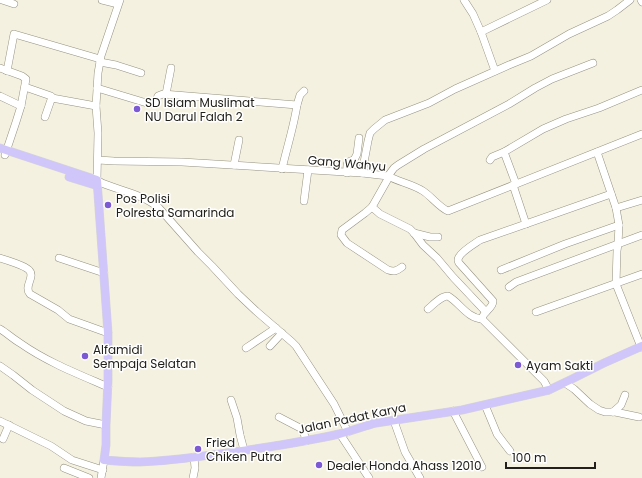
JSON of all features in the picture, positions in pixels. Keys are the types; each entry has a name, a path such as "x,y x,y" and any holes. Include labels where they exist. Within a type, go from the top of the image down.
{"main road":[{"path":"2,152 99,183 108,333 108,387 104,460"},
{"name":"Jalan Padat Karya","path":"104,460 141,462 244,450 306,441 344,433 370,424 485,405 549,390 604,363 642,347"}],"street":[{"path":"2,0 14,4"},
{"path":"102,0 119,2 100,61 98,72 96,106 99,183 140,197 159,208 190,244 238,294 296,346 340,414 344,433 369,478"},
{"path":"464,0 473,14 481,32 495,71"},
{"path":"481,32 547,0"},
{"path":"362,173 370,133 385,120 429,103 455,89 531,56 569,34 608,16 630,0"},
{"path":"7,71 14,34 141,74"},
{"path":"402,267 396,271 388,270 347,242 341,235 342,230 365,214 372,207 388,176 394,168 424,149 509,104 552,79 593,63"},
{"path":"0,68 26,79 21,106 16,122 2,152"},
{"path":"166,94 171,68"},
{"path":"25,84 51,96 52,98 96,106"},
{"path":"97,88 150,104 154,104 159,95 166,94 298,105"},
{"path":"490,160 492,157 504,152 543,129 642,90"},
{"path":"282,169 293,128 298,99 304,91"},
{"path":"0,96 21,106"},
{"path":"45,117 52,98"},
{"name":"Gang Wahyu","path":"98,160 114,162 182,162 362,173 388,176 414,186 432,197 444,210 448,211 642,134"},
{"path":"347,173 347,165 349,161 354,160 357,154 359,138"},
{"path":"234,165 239,140"},
{"path":"504,152 526,224"},
{"path":"597,152 616,208 619,224 618,244 616,251 616,284 642,347"},
{"path":"304,202 308,170"},
{"path":"482,319 483,315 493,304 493,301 459,263 458,258 468,248 480,240 611,194"},
{"path":"616,208 642,200"},
{"path":"372,207 380,214 414,232 430,237 438,237"},
{"path":"501,270 619,224"},
{"path":"414,232 423,245 437,258 486,312"},
{"path":"509,286 516,282 642,236"},
{"path":"0,258 30,271 31,274 27,288 30,294 58,310 69,319 108,333"},
{"path":"59,258 104,273"},
{"path":"536,312 642,274"},
{"path":"428,309 443,297 448,296 472,316 482,319 544,381 549,390"},
{"path":"0,329 20,344 47,359 80,376 108,387"},
{"path":"270,346 279,330"},
{"path":"246,348 279,330"},
{"path":"0,366 32,390 67,412 86,421 106,425"},
{"path":"565,383 599,410 639,417"},
{"path":"613,412 621,405 625,395"},
{"path":"231,400 237,418 244,450"},
{"path":"485,405 498,434 510,451"},
{"path":"453,411 482,467"},
{"path":"279,417 302,429 306,441"},
{"path":"0,421 51,446 72,460 102,470"},
{"path":"394,421 406,452 420,478"},
{"path":"3,439 8,425"},
{"path":"193,478 195,468 194,457"},
{"path":"101,478 104,460"},
{"path":"64,468 89,478"}],"place":[{"name":"SD Islam Muslimat NU Darul Falah 2","path":"137,109"},
{"name":"Pos Polisi Polresta Samarinda","path":"108,205"},
{"name":"Alfamidi Sempaja Selatan","path":"85,356"},
{"name":"Ayam Sakti","path":"518,365"},
{"name":"Fried Chiken Putra","path":"198,449"},
{"name":"Dealer Honda Ahass 12010","path":"319,465"}]}
